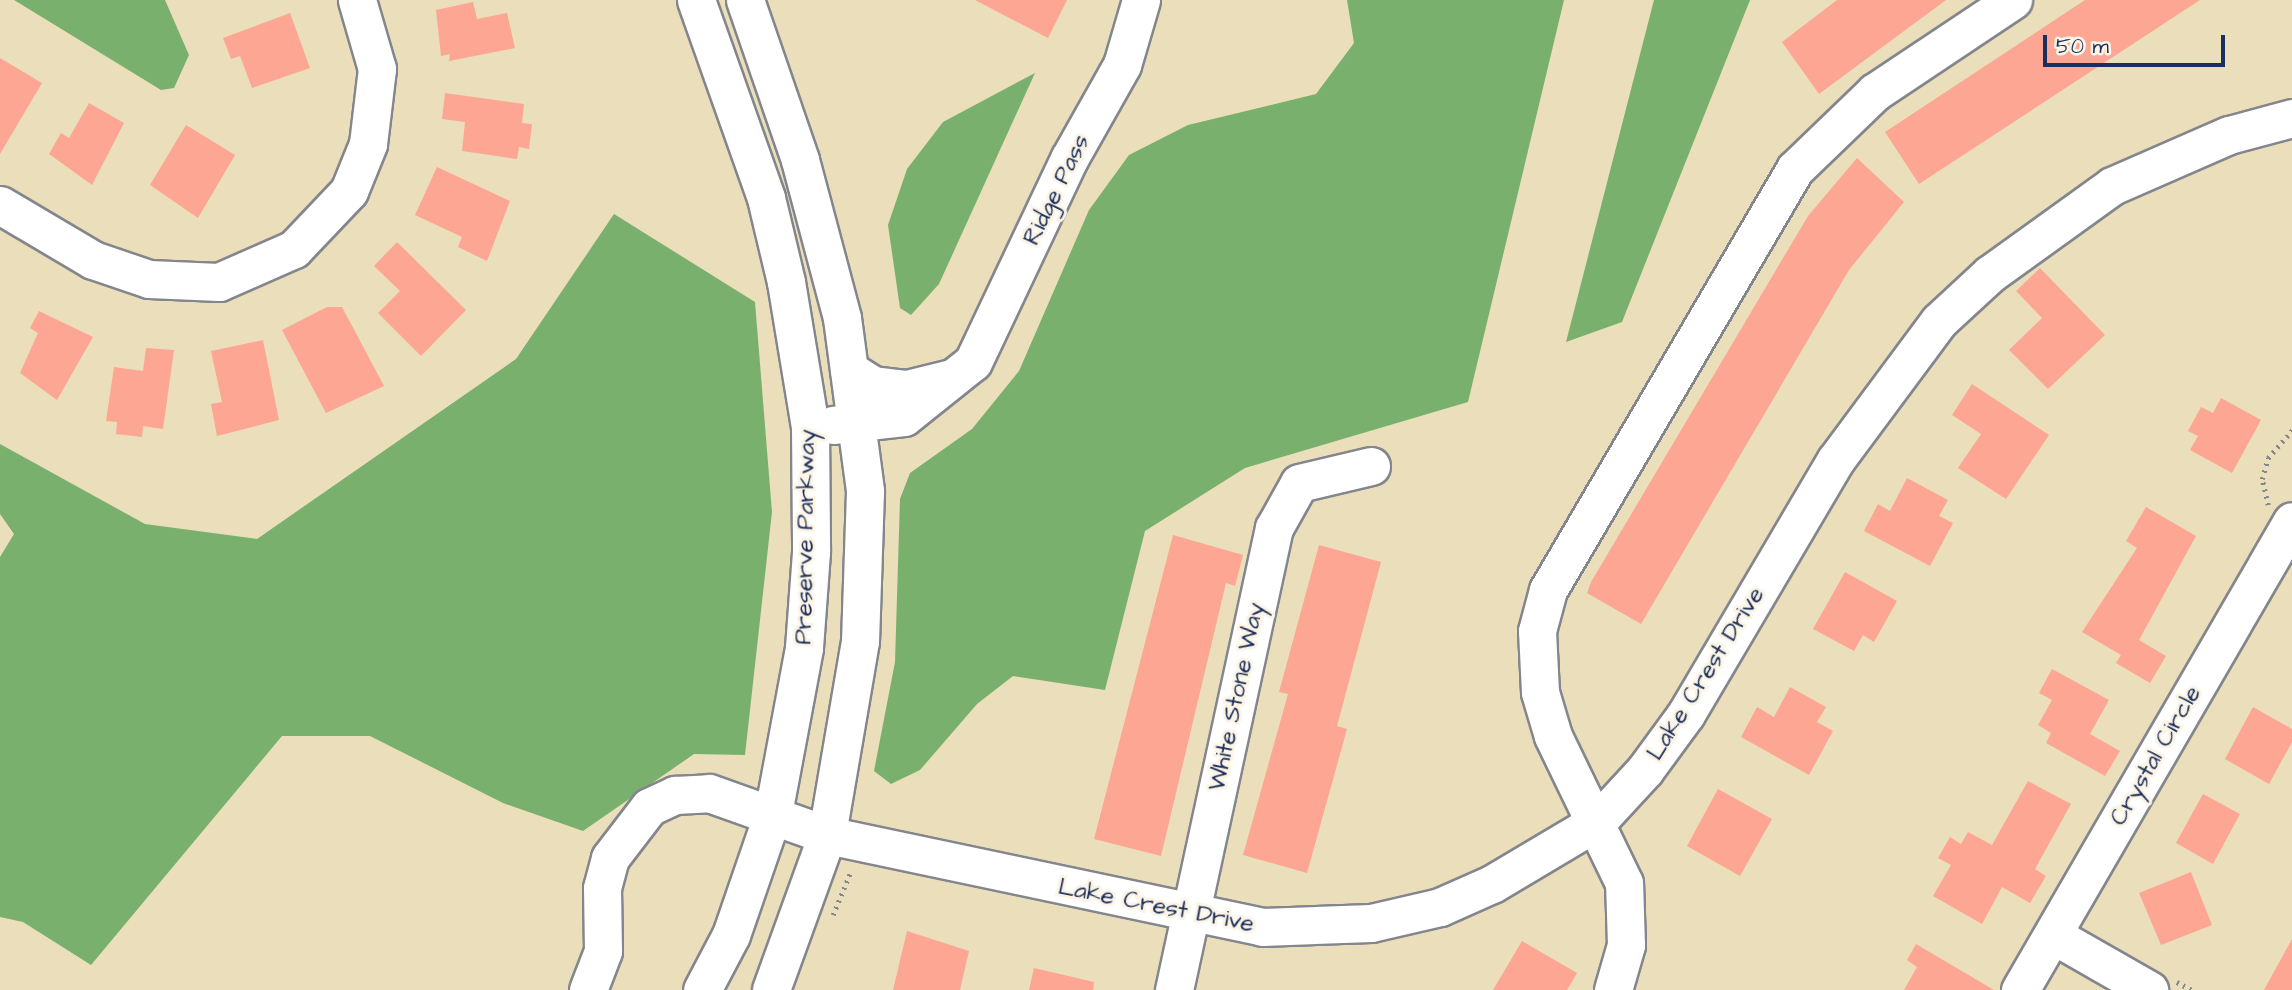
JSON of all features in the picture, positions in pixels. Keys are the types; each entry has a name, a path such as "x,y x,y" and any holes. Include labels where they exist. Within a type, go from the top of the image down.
{"street":[{"path":"0,205 93,260 149,279 219,282 285,253 331,217 368,144 377,69 357,0"},
{"name":"Preserve Parkway","path":"696,0 766,198 810,427 804,648 772,813 731,935 702,990"},
{"name":"Preserve Parkway","path":"746,0 800,160 842,317 865,491 860,641 827,835 771,990"},
{"name":"Ridge Pass","path":"810,427 904,417 962,376 995,326 1048,201 1122,65 1141,0"},
{"path":"1613,990 1626,945 1625,894 1598,821 1553,736 1535,659 1548,590 1573,541 1795,169 1875,92 2014,0"},
{"name":"Lake Crest Drive","path":"588,990 603,951 602,888 610,858 649,807 675,795 709,793 772,813 827,835 1190,916 1312,929 1440,907 1503,878 1598,821 1686,713 1835,461 1939,321 1990,274 2112,186 2229,135 2292,118"},
{"path":"849,370 873,385 907,389 962,376"},
{"name":"White Stone Way","path":"1174,990 1274,528 1299,482 1371,466"},
{"name":"Crystal Circle","path":"2020,990 2292,522"},
{"path":"2053,935 2159,983"}],"path":[{"path":"852,868 862,869"},
{"path":"2159,983 2192,990"}],"green space":[{"path":"14,0 165,0 189,55 174,88 161,90"},
{"path":"1347,0 1564,0 1468,402 1245,468 1145,531 1105,690 1013,676 977,704 920,770 891,784 874,771 895,662 900,499 910,473 972,429 1019,371 1089,210 1129,155 1188,125 1316,94 1354,43"},
{"path":"1654,0 1750,0 1622,322 1566,342"},
{"path":"1035,73 939,284 911,315 900,308 888,225 907,169 943,122"},
{"path":"614,214 755,302 772,512 745,755 694,754 583,831 503,803 370,736 282,736 91,965 23,922 0,917 0,557 14,534 0,514 0,444 145,524 257,539 516,359"}],"building":[{"path":"975,0 1067,0 1048,38"},
{"path":"1837,0 1946,0 1819,94 1782,42"},
{"path":"2085,0 2200,0 1919,184 1885,132"},
{"path":"473,2 477,19 507,13 515,48 449,61 450,54 441,56 436,10"},
{"path":"290,13 310,68 252,88 240,56 231,59 223,38"},
{"path":"0,58 42,83 0,154"},
{"path":"445,93 524,104 522,123 532,124 529,149 519,147 517,159 462,151 465,122 442,119"},
{"path":"89,103 124,123 92,185 49,154 61,133 69,138"},
{"path":"186,125 235,155 198,218 150,185"},
{"path":"1857,158 1904,202 1849,270 1641,624 1587,593 1591,582 1808,216"},
{"path":"437,167 510,201 487,261 458,247 462,237 415,215"},
{"path":"397,242 466,310 421,356 378,313 400,291 374,266"},
{"path":"2040,268 2105,335 2048,389 2009,350 2042,318 2016,291"},
{"path":"327,307 342,307 384,386 326,413 282,330"},
{"path":"39,311 93,337 57,400 20,373 38,333 30,328"},
{"path":"263,340 279,420 217,436 211,404 222,402 211,351"},
{"path":"146,348 174,350 163,429 143,426 142,437 116,434 117,422 106,421 114,367 143,371"},
{"path":"1972,384 2049,435 2006,499 1958,468 1981,434 1952,415"},
{"path":"2221,398 2261,420 2232,473 2190,450 2198,436 2188,431 2201,407 2213,413"},
{"path":"1907,478 1948,500 1939,516 1953,523 1930,566 1864,531 1878,504 1890,511"},
{"path":"2146,507 2196,536 2139,640 2166,656 2150,683 2116,663 2121,655 2082,632 2137,548 2126,541"},
{"path":"1173,535 1243,555 1235,586 1226,583 1161,856 1094,839"},
{"path":"1319,545 1381,562 1337,726 1347,729 1307,873 1243,855 1288,694 1279,692"},
{"path":"1845,572 1897,601 1874,642 1863,635 1854,651 1813,629"},
{"path":"2052,669 2109,700 2090,734 2120,751 2105,776 2046,743 2051,733 2038,725 2052,700 2039,693"},
{"path":"1790,687 1826,707 1817,722 1833,731 1809,775 1741,737 1757,707 1774,717"},
{"path":"2253,707 2292,729 2292,742 2269,784 2225,759"},
{"path":"2028,781 2071,804 2035,869 2046,876 2030,903 2002,887 1982,924 1933,896 1951,865 1938,858 1950,837 1961,844 1968,832 1992,845"},
{"path":"1718,789 1772,819 1740,876 1687,846"},
{"path":"2203,794 2240,814 2213,864 2176,843"},
{"path":"2191,872 2212,925 2161,945 2139,893"},
{"path":"907,931 969,951 960,990 893,990"},
{"path":"2292,939 2292,990 2264,990"},
{"path":"1522,941 1577,973 1567,990 1493,990"},
{"path":"1916,944 1994,990 1904,990 1917,967 1907,960"},
{"path":"1034,968 1094,982 1093,990 1029,990"}]}
